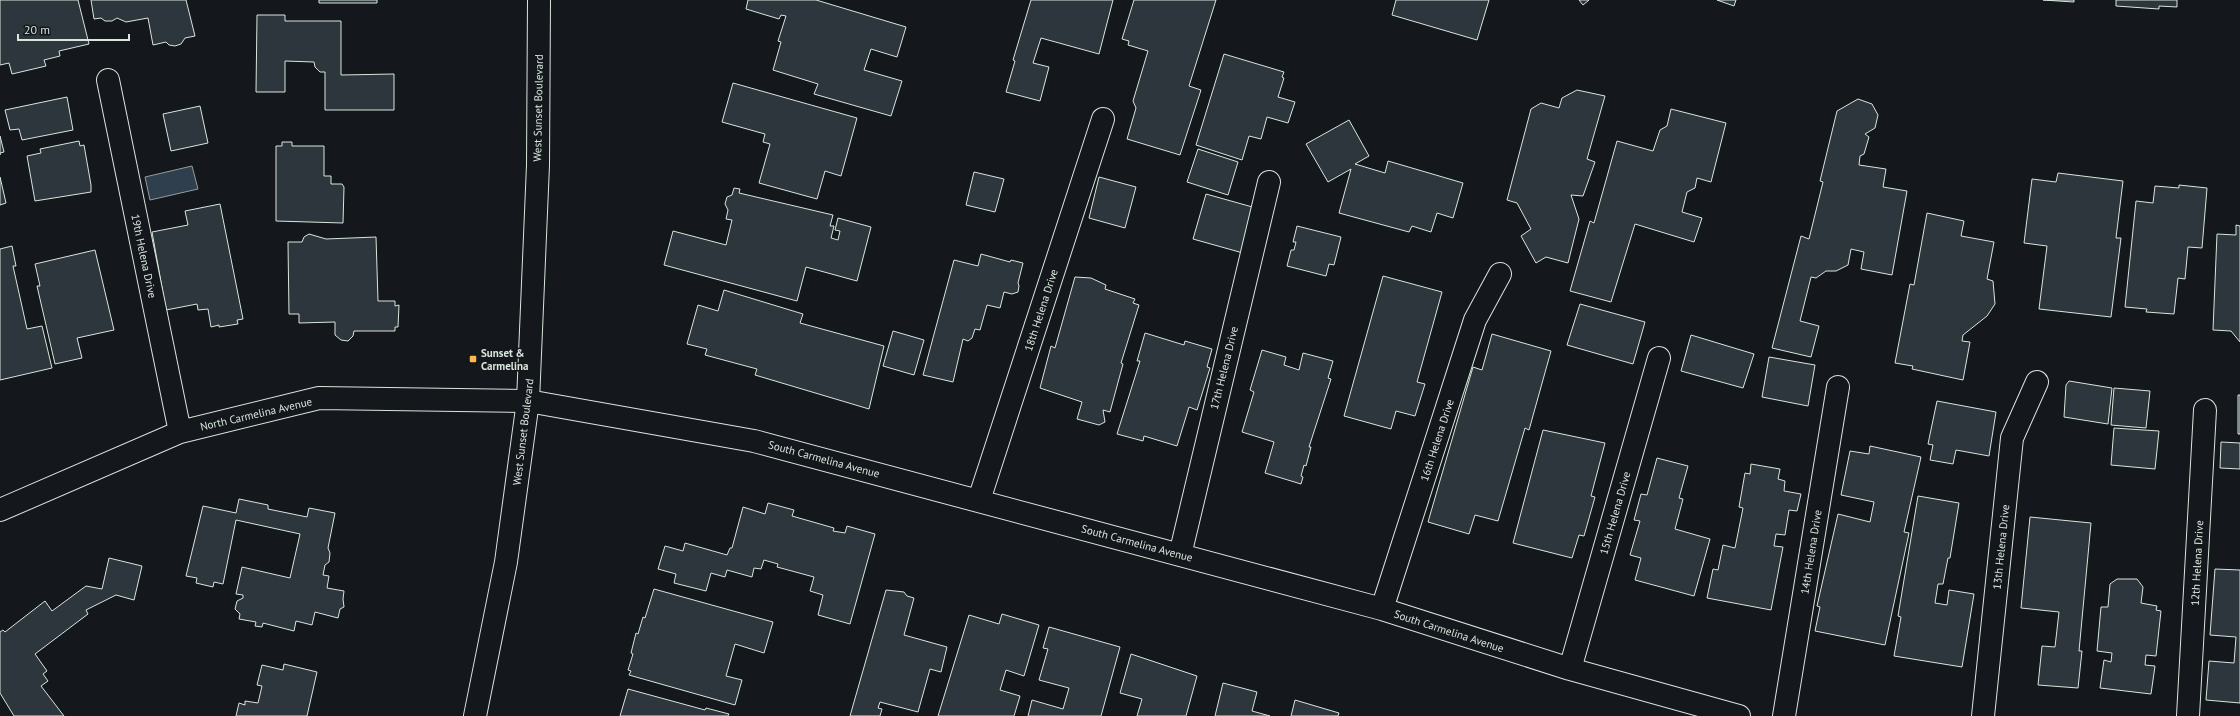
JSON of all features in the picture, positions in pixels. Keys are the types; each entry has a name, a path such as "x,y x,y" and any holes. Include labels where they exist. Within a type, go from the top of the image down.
{"street":[{"name":"West Sunset Boulevard","path":"475,716 506,562 528,401 538,165 539,0"},
{"name":"19th Helena Drive","path":"108,80 180,432"},
{"name":"18th Helena Drive","path":"979,500 1103,119"},
{"name":"17th Helena Drive","path":"1180,555 1269,182"},
{"name":"16th Helena Drive","path":"1382,609 1475,320 1500,274"},
{"name":"15th Helena Drive","path":"1570,669 1660,358"},
{"name":"13th Helena Drive","path":"1983,716 2012,438 2037,382"},
{"name":"14th Helena Drive","path":"1784,716 1838,387"},
{"name":"North Carmelina Avenue","path":"0,510 180,432 320,398 528,401"},
{"name":"South Carmelina Avenue","path":"528,401 754,441 1382,609 1570,669 1739,716"},
{"name":"12th Helena Drive","path":"2188,716 2205,410"}],"water":[{"path":"192,166 198,189 150,200 145,177"}],"building":[{"path":"0,0 78,0 89,44 59,51 60,56 44,60 46,66 12,74 9,63 0,65"},
{"path":"91,0 186,0 195,36 185,38 181,44 175,46 169,45 166,42 153,45 148,18 126,22 117,18 112,21 105,21 101,18 94,19"},
{"path":"319,0 377,0 377,3 319,3"},
{"path":"748,0 816,0 906,27 897,57 871,49 864,70 902,81 891,116 814,94 818,84 773,70 781,42 778,41 786,16 781,15 779,19 746,9"},
{"path":"1031,0 1113,0 1099,54 1041,38 1033,63 1049,67 1040,101 1006,92 1015,61 1013,60"},
{"path":"1134,0 1216,0 1189,86 1201,90 1180,155 1127,139 1136,108 1133,101 1148,51 1128,45 1129,41 1122,39"},
{"path":"1396,0 1489,0 1477,40 1392,15"},
{"path":"1579,0 1589,0 1583,5"},
{"path":"1717,0 1736,0 1734,6"},
{"path":"2043,0 2074,0 2074,2"},
{"path":"2116,0 2177,0 2177,7 2159,6 2159,9 2116,6"},
{"path":"257,15 285,15 285,21 341,21 341,75 394,74 394,110 325,110 325,72 320,72 315,67 314,62 285,61 285,92 256,92"},
{"path":"1224,54 1284,72 1282,77 1284,78 1278,97 1295,102 1288,123 1267,117 1261,139 1249,136 1242,160 1196,145"},
{"path":"733,83 857,118 841,176 825,171 817,199 759,183 770,144 763,142 765,134 722,122"},
{"path":"1577,90 1605,96 1587,159 1595,162 1583,196 1571,195 1579,219 1568,263 1546,257 1536,263 1521,236 1531,229 1517,203 1507,200 1531,109 1541,103 1559,108 1562,98"},
{"path":"67,97 73,130 22,140 19,129 10,130 5,110"},
{"path":"1858,99 1872,104 1878,115 1875,128 1865,134 1869,137 1864,154 1860,156 1859,165 1886,169 1883,187 1907,191 1892,275 1861,269 1864,252 1851,249 1848,265 1836,271 1826,271 1816,278 1811,277 1800,321 1819,326 1811,357 1772,348 1801,236 1809,239 1823,182 1820,181 1837,111"},
{"path":"200,106 208,143 171,151 163,114"},
{"path":"1671,109 1726,123 1711,182 1697,178 1695,188 1687,192 1682,212 1702,218 1694,242 1635,224 1611,302 1570,291 1590,221 1594,223 1617,141 1653,151 1660,130 1667,126"},
{"path":"1349,120 1369,156 1355,164 1385,173 1388,161 1463,183 1453,218 1437,213 1431,232 1412,226 1409,232 1339,213 1351,169 1328,182 1306,144"},
{"path":"0,136 4,152 0,153"},
{"path":"79,141 80,146 84,145 91,192 35,201 27,156 41,153 40,149"},
{"path":"282,142 292,142 292,146 324,146 324,176 331,176 331,184 342,184 344,187 343,223 276,221 276,146 282,146"},
{"path":"1198,149 1238,162 1228,195 1187,182"},
{"path":"974,172 1004,179 995,212 966,205"},
{"path":"2058,173 2123,181 2116,238 2121,238 2111,317 2039,309 2047,246 2024,243 2032,179 2056,182"},
{"path":"0,177 6,203 0,205"},
{"path":"1099,177 1136,187 1125,228 1089,218"},
{"path":"2179,185 2207,188 2202,248 2188,247 2185,279 2178,278 2174,314 2146,312 2147,309 2125,307 2136,201 2153,203 2155,186 2179,188"},
{"path":"734,188 740,189 739,193 833,215 830,226 834,226 831,238 838,240 840,231 835,230 838,218 871,227 857,281 806,267 797,301 664,265 673,231 726,245 732,220 726,219 728,210 725,204 727,197 732,195"},
{"path":"1206,194 1256,208 1243,253 1193,239"},
{"path":"220,204 243,319 237,320 238,324 211,327 208,309 198,310 197,304 166,310 152,232 188,225 185,211"},
{"path":"1927,213 1964,221 1961,236 1994,242 1987,279 1993,281 1995,304 1987,316 1963,335 1962,341 1970,342 1963,380 1912,369 1913,366 1895,363 1910,284 1914,285"},
{"path":"2236,225 2240,226 2240,342 2231,331 2213,330 2217,234 2236,235"},
{"path":"1297,226 1341,237 1334,265 1329,264 1326,276 1287,266 1291,250 1294,250 1296,242 1293,242"},
{"path":"309,234 326,239 376,237 378,301 395,301 395,306 399,305 398,327 395,327 395,331 354,331 353,336 348,341 341,340 335,335 335,322 299,323 299,314 289,314 288,242 302,242 304,237"},
{"path":"12,246 16,266 13,266 27,329 42,326 52,368 0,380 0,249"},
{"path":"95,250 114,330 77,338 82,358 55,364 37,286 40,286 35,264"},
{"path":"981,254 1010,262 1011,260 1023,263 1018,283 1018,292 1012,294 1004,292 1000,308 987,305 980,330 975,329 972,338 968,341 963,339 953,382 923,375 954,260 978,266"},
{"path":"1383,276 1442,292 1417,382 1425,384 1415,416 1396,411 1391,429 1344,416"},
{"path":"1075,277 1091,278 1106,285 1105,289 1135,299 1133,303 1139,305 1121,363 1123,364 1110,412 1103,410 1105,422 1099,425 1077,419 1082,402 1040,388 1051,346 1055,348"},
{"path":"724,290 803,314 800,323 884,346 869,409 755,375 757,369 705,355 707,349 687,344 698,305 718,311"},
{"path":"1580,304 1645,322 1633,364 1567,345"},
{"path":"893,331 924,340 914,375 883,366"},
{"path":"1145,333 1184,345 1185,341 1212,349 1207,367 1210,368 1197,410 1189,407 1177,446 1144,436 1143,441 1117,434 1140,361 1137,361"},
{"path":"1492,334 1551,351 1529,430 1525,428 1498,521 1475,515 1469,534 1428,522 1473,367 1482,370"},
{"path":"1691,335 1754,354 1743,388 1681,371"},
{"path":"1262,350 1286,357 1284,365 1299,370 1303,353 1333,361 1328,378 1331,379 1309,447 1311,447 1306,466 1304,465 1301,476 1303,477 1301,484 1265,473 1274,442 1242,432 1254,392 1250,390"},
{"path":"1769,357 1815,365 1808,406 1762,397"},
{"path":"2069,381 2112,388 2108,424 2064,417 2066,385"},
{"path":"2114,388 2150,391 2146,428 2111,425"},
{"path":"2238,395 2240,395 2240,434 2238,434"},
{"path":"1937,401 1996,412 1989,456 1956,450 1953,464 1930,460 1933,445 1928,444"},
{"path":"2114,428 2159,431 2155,469 2111,465"},
{"path":"1543,430 1605,443 1591,496 1595,497 1584,536 1579,535 1572,558 1513,543"},
{"path":"2221,442 2240,443 2240,469 2220,468"},
{"path":"1870,446 1921,457 1904,532 1909,533 1885,645 1815,631 1820,607 1817,606 1838,514 1870,522 1874,502 1841,495 1850,451 1869,454"},
{"path":"1657,458 1688,466 1679,498 1683,499 1675,529 1710,539 1694,596 1635,580 1641,558 1630,555 1640,521 1634,520 1641,494 1647,495"},
{"path":"1751,464 1780,469 1778,479 1785,481 1784,491 1801,494 1797,511 1789,510 1785,535 1776,534 1774,546 1783,547 1771,610 1707,598 1713,569 1718,570 1723,545 1735,548 1743,508 1739,507 1745,473 1750,474"},
{"path":"1918,496 1959,503 1950,558 1948,558 1943,584 1938,584 1935,603 1947,605 1949,590 1974,594 1962,667 1894,656 1901,617 1898,616"},
{"path":"239,499 268,505 268,509 307,517 309,508 335,513 328,548 330,553 329,562 325,565 323,575 329,576 327,588 344,591 344,607 340,609 338,618 315,612 312,625 296,621 294,631 263,623 262,627 255,626 256,622 239,619 240,614 235,609 237,601 243,598 243,595 236,594 242,567 290,578 300,534 236,520 223,584 214,582 213,587 196,583 197,578 186,576 203,506 236,513"},
{"path":"768,503 794,510 792,516 834,528 833,531 845,533 847,526 875,534 850,624 818,615 823,595 810,591 814,577 777,567 778,564 764,560 761,569 754,568 752,577 727,570 725,577 711,573 706,591 674,583 676,574 658,569 665,546 683,551 685,543 727,555 730,548 732,548 743,507 765,514"},
{"path":"2030,517 2091,523 2079,651 2082,651 2078,688 2038,685 2042,646 2055,647 2059,612 2021,608"},
{"path":"109,558 142,566 134,600 116,595 86,610 88,614 35,654 47,671 43,674 48,681 41,686 64,716 14,716 0,693 0,632 3,630 5,632 45,601 52,611 86,586 102,589"},
{"path":"2215,569 2240,570 2240,703 2206,700 2209,661 2234,663 2236,637 2210,635"},
{"path":"2117,579 2137,579 2143,587 2141,603 2157,606 2156,610 2161,611 2156,656 2146,655 2145,665 2155,666 2151,694 2100,688 2104,660 2111,662 2112,653 2097,651 2101,607 2108,607 2110,584"},
{"path":"654,589 773,622 764,653 735,644 726,676 742,680 735,705 629,675 631,671 628,670 633,654 631,653 636,633 638,634 643,617 645,618"},
{"path":"886,590 904,592 907,596 914,598 904,635 947,647 941,672 930,669 918,712 880,702 878,708 882,709 880,716 850,716"},
{"path":"1002,614 1039,625 1024,676 1006,670 1000,690 1020,696 1014,716 938,716 969,615 999,624"},
{"path":"1049,627 1120,647 1101,716 1028,716 1032,700 1063,709 1069,688 1039,680 1048,649 1043,648"},
{"path":"1131,654 1197,676 1186,716 1137,716 1142,699 1120,693"},
{"path":"284,664 317,672 307,716 236,716 239,703 245,705 245,701 258,703 262,686 257,685 262,665 283,670"},
{"path":"1223,683 1257,692 1252,711 1270,716 1215,716"},
{"path":"628,689 705,710 706,708 729,714 728,716 620,716"},
{"path":"1295,700 1339,713 1338,716 1291,716"}],"place":[{"name":"Sunset & Carmelina","path":"473,359"}]}
